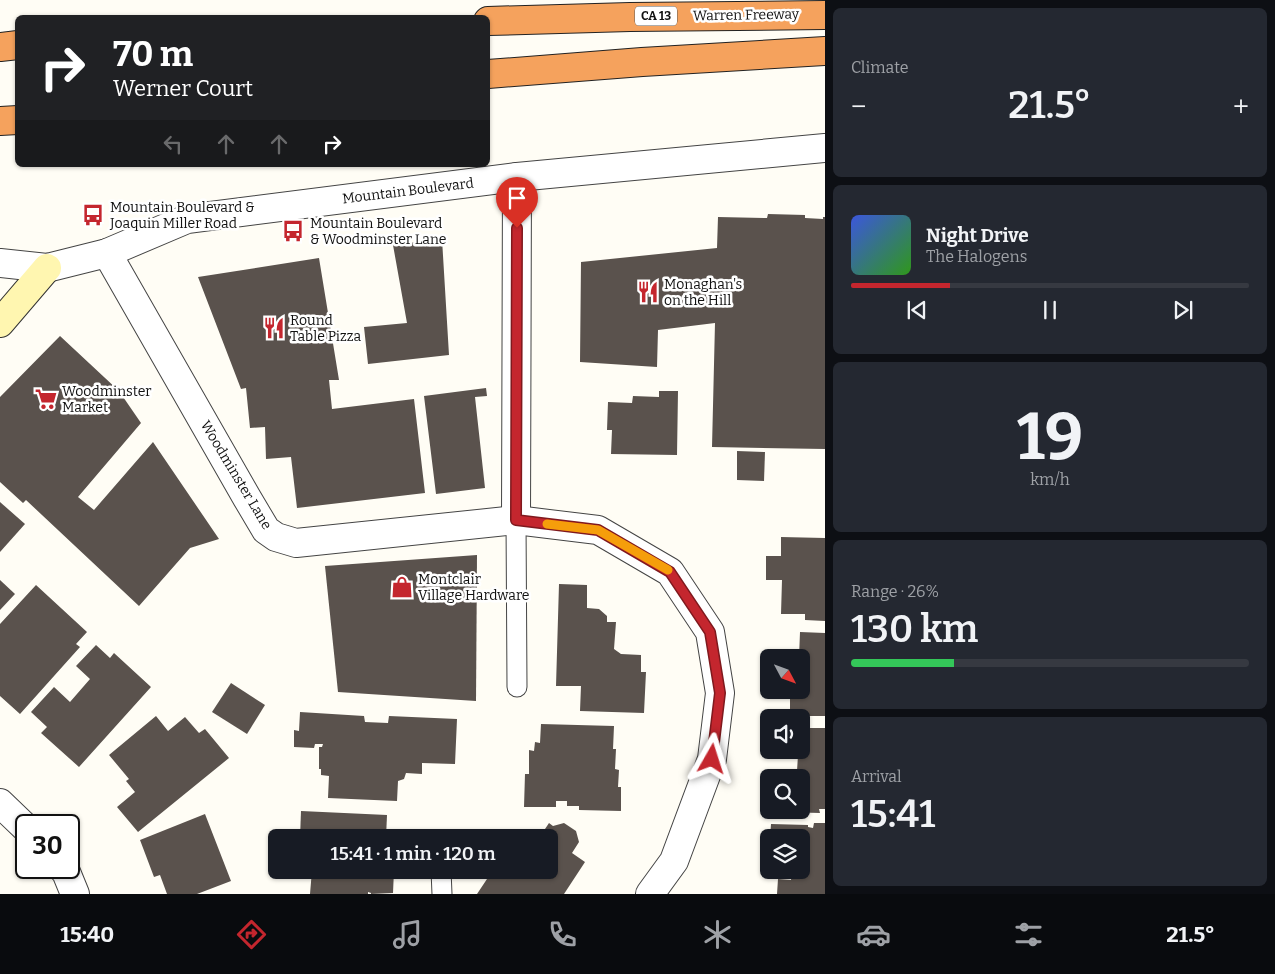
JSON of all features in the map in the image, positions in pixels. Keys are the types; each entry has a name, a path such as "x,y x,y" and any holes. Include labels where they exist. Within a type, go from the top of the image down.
{"highway":[{"name":"Warren Freeway","path":"490,20 825,14"},
{"path":"0,47 15,45"},
{"path":"490,74 825,51"},
{"path":"0,121 15,120"}],"main road":[{"path":"0,323 47,268"}],"street":[{"name":"Mountain Boulevard","path":"0,263 47,268 107,253 187,218 518,177 825,148"},
{"path":"516,520 518,177"},
{"name":"Woodminster Lane","path":"107,253 266,530 276,537 296,543 516,520 598,530 670,572 710,632 720,693 712,759 674,861 650,894"},
{"path":"0,803 15,817"},
{"path":"69,879 75,894"}],"lane":[{"path":"516,520 517,687"},
{"path":"441,879 442,894"}],"building":[{"path":"768,214 805,215 805,218 823,219 825,217 825,449 712,447 715,323 658,330 657,367 580,362 581,262 717,248 718,217 767,218"},
{"path":"442,239 449,355 368,364 364,327 407,323 393,245"},
{"path":"319,258 339,380 329,380 332,409 414,399 425,493 297,508 291,457 266,459 265,427 250,428 246,388 241,389 198,277"},
{"path":"60,336 119,391 141,423 78,497 94,510 153,442 219,539 190,548 139,606 26,500 23,503 0,482 0,397"},
{"path":"486,388 487,396 475,397 485,488 436,494 424,396"},
{"path":"659,391 678,391 677,455 611,454 612,430 607,430 608,402 632,403 633,396 659,397"},
{"path":"737,451 765,452 764,481 737,480"},
{"path":"0,502 25,524 0,552"},
{"path":"781,537 825,538 825,621 805,620 805,614 781,614 782,580 766,580 766,556 781,556"},
{"path":"477,555 476,701 338,692 325,566"},
{"path":"0,580 15,594 0,610"},
{"path":"559,584 587,585 587,608 599,609 607,616 607,622 616,622 614,649 621,654 641,655 641,672 646,672 644,713 580,711 581,686 556,686"},
{"path":"36,585 87,632 76,644 80,647 20,714 0,696 0,624"},
{"path":"800,632 825,633 825,716 810,716 810,709 790,709 790,699 810,699 810,649 799,649"},
{"path":"96,645 110,658 114,653 151,687 79,767 41,733 47,727 31,712 54,687 70,702 90,679 76,666"},
{"path":"231,683 265,705 247,734 212,712"},
{"path":"300,712 364,716 365,722 388,723 389,716 457,719 455,764 422,763 422,774 406,773 404,779 398,781 397,801 328,798 329,776 321,775 321,769 319,769 319,747 322,747 323,744 315,744 314,748 294,747 294,730 299,731"},
{"path":"156,716 168,731 185,717 199,733 205,729 229,758 138,832 117,807 135,792 126,781 129,779 109,755"},
{"path":"541,724 614,726 613,749 616,749 615,769 619,770 618,787 621,787 621,811 579,810 579,806 567,806 567,801 556,801 556,807 524,807 525,774 529,774 529,750 534,751 535,742 540,743"},
{"path":"810,728 825,728 825,809 819,809 820,813 810,813 810,769 797,769 798,759 810,759"},
{"path":"301,811 387,815 386,829 300,829"},
{"path":"205,814 231,881 197,894 167,894 160,875 154,877 140,840"},
{"path":"549,823 553,826 564,823 576,831 579,842 572,853 585,862 564,894 477,894 487,879 558,879 558,829 545,829"},
{"path":"814,823 825,823 825,894 777,894 778,879 810,879 810,829 771,829 771,824 808,825 808,827 813,828"},
{"path":"311,879 394,879 393,893 310,894"}],"slow traffic":[{"path":"547,524 598,530 668,570"}],"place":[{"name":"Mountain Boulevard & Joaquin Miller Road","path":"93,215"},
{"name":"Mountain Boulevard & Woodminster Lane","path":"293,231"},
{"name":"Monaghan's on the Hill","path":"648,292"},
{"name":"Round Table Pizza","path":"274,328"},
{"name":"Woodminster Market","path":"46,399"},
{"name":"Montclair Village Hardware","path":"402,587"}],"route":[{"path":"517,228 516,520 598,530 670,572 710,632 720,693 712,759"}]}
